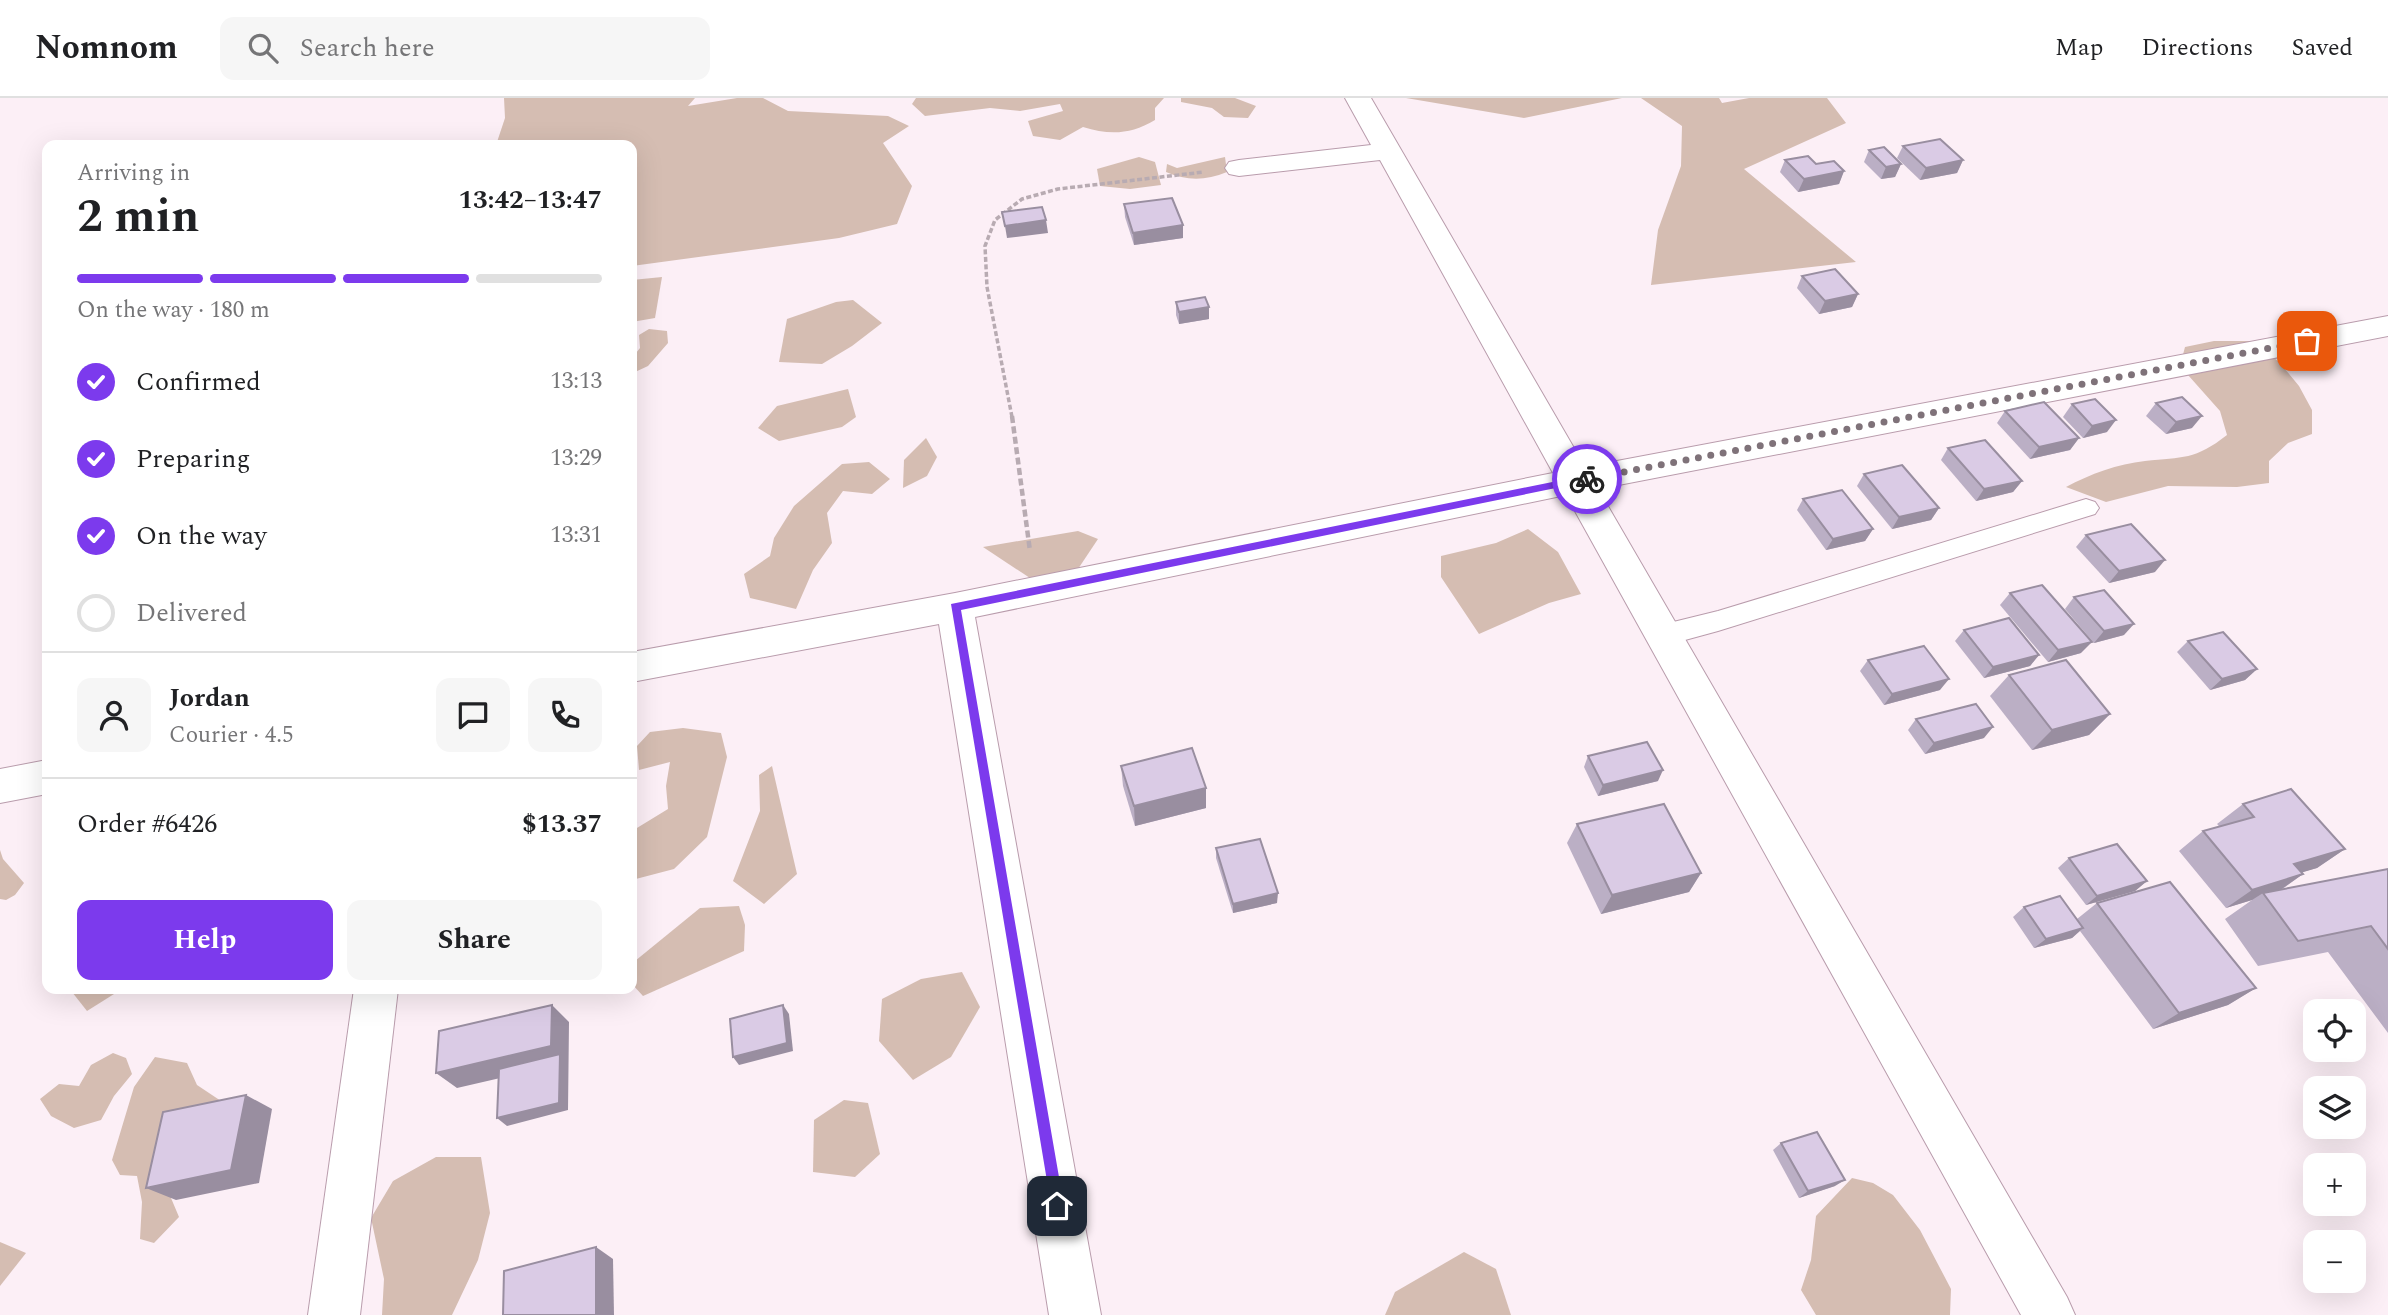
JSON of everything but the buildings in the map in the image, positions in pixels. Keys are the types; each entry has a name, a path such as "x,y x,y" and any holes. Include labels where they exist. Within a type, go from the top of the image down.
{"street":[{"path":"1358,98 2049,1315"},
{"path":"1239,168 1388,150"},
{"path":"637,666 955,607 1575,481 2388,326"},
{"path":"955,607 1075,1315"},
{"path":"0,786 42,778"},
{"path":"334,1315 375,994"}],"lane":[{"path":"1663,635 1718,621 2086,508"}],"path":[{"path":"1035,590 1009,396 987,287 985,246 995,220 1022,199 1058,189 1239,168"}],"shaded area":[{"path":"504,98 695,98 688,106 737,98 763,98 788,111 888,116 909,126 883,143 912,186 897,224 839,238 637,265 637,140 498,140 505,118"},
{"path":"916,98 1164,98 1155,108 1155,120 1137,129 1111,132 1083,127 1060,140 1033,136 1028,121 1063,111 1060,104 1020,111 990,108 925,116 912,104"},
{"path":"1181,98 1235,98 1256,106 1248,118 1224,117 1212,108 1181,102"},
{"path":"1406,98 1622,98 1524,118"},
{"path":"1641,98 1719,98 1722,103 1749,98 1827,98 1846,123 1744,169 1856,262 1651,285 1658,230 1681,166 1682,126"},
{"path":"1139,157 1155,162 1161,185 1130,189 1100,186 1097,169"},
{"path":"1225,157 1227,172 1211,177 1196,179 1166,172 1167,164 1177,168"},
{"path":"662,277 655,318 637,321 637,280"},
{"path":"853,300 882,323 822,364 779,362 787,319 836,302"},
{"path":"649,329 667,331 668,343 648,366 637,371 637,352 640,348 639,335"},
{"path":"2214,341 2255,341 2280,363 2299,386 2312,410 2312,434 2288,443 2269,461 2269,483 2237,487 2168,486 2106,502 2066,487 2114,467 2197,453 2227,435 2220,411 2180,366 2185,347"},
{"path":"848,389 856,417 842,427 779,441 758,428 777,406"},
{"path":"926,438 937,457 927,476 903,488 904,460"},
{"path":"869,462 890,479 872,494 843,491 827,513 832,543 813,570 796,609 750,598 744,574 770,556 774,538 794,506 842,464"},
{"path":"1528,529 1558,552 1581,594 1549,603 1479,634 1441,577 1441,556 1496,543"},
{"path":"1078,531 1098,539 1076,572 1039,584 983,547"},
{"path":"683,728 721,733 727,757 707,837 674,869 637,879 637,828 668,809 666,786 670,762 639,770 637,746 650,732"},
{"path":"772,766 797,874 764,904 733,881 760,811 759,775"},
{"path":"0,850 3,859 24,883 15,895 6,900 0,899"},
{"path":"739,906 745,925 744,951 643,996 637,989 637,959 700,908"},
{"path":"962,972 980,1007 951,1057 913,1080 879,1041 882,999 921,979"},
{"path":"74,994 114,994 87,1011"},
{"path":"113,1053 126,1058 132,1074 114,1096 101,1120 74,1128 51,1116 40,1099 59,1084 79,1086 91,1065"},
{"path":"155,1057 187,1063 197,1085 224,1103 190,1122 171,1198 179,1217 154,1243 140,1239 142,1202 137,1176 120,1175 112,1160 134,1087"},
{"path":"844,1100 868,1103 880,1154 855,1177 813,1172 814,1120"},
{"path":"436,1157 481,1157 490,1213 478,1260 452,1315 382,1315 384,1279 371,1218 393,1181"},
{"path":"1852,1178 1873,1183 1893,1195 1920,1230 1951,1289 1950,1315 1816,1315 1801,1290 1811,1260 1816,1216"},
{"path":"0,1242 26,1253 0,1286"},
{"path":"1464,1252 1496,1269 1511,1315 1385,1315 1395,1292"}],"way so far":[{"path":"1587,479 2307,341"}],"route":[{"path":"1057,1206 955,607 1587,479"}]}
